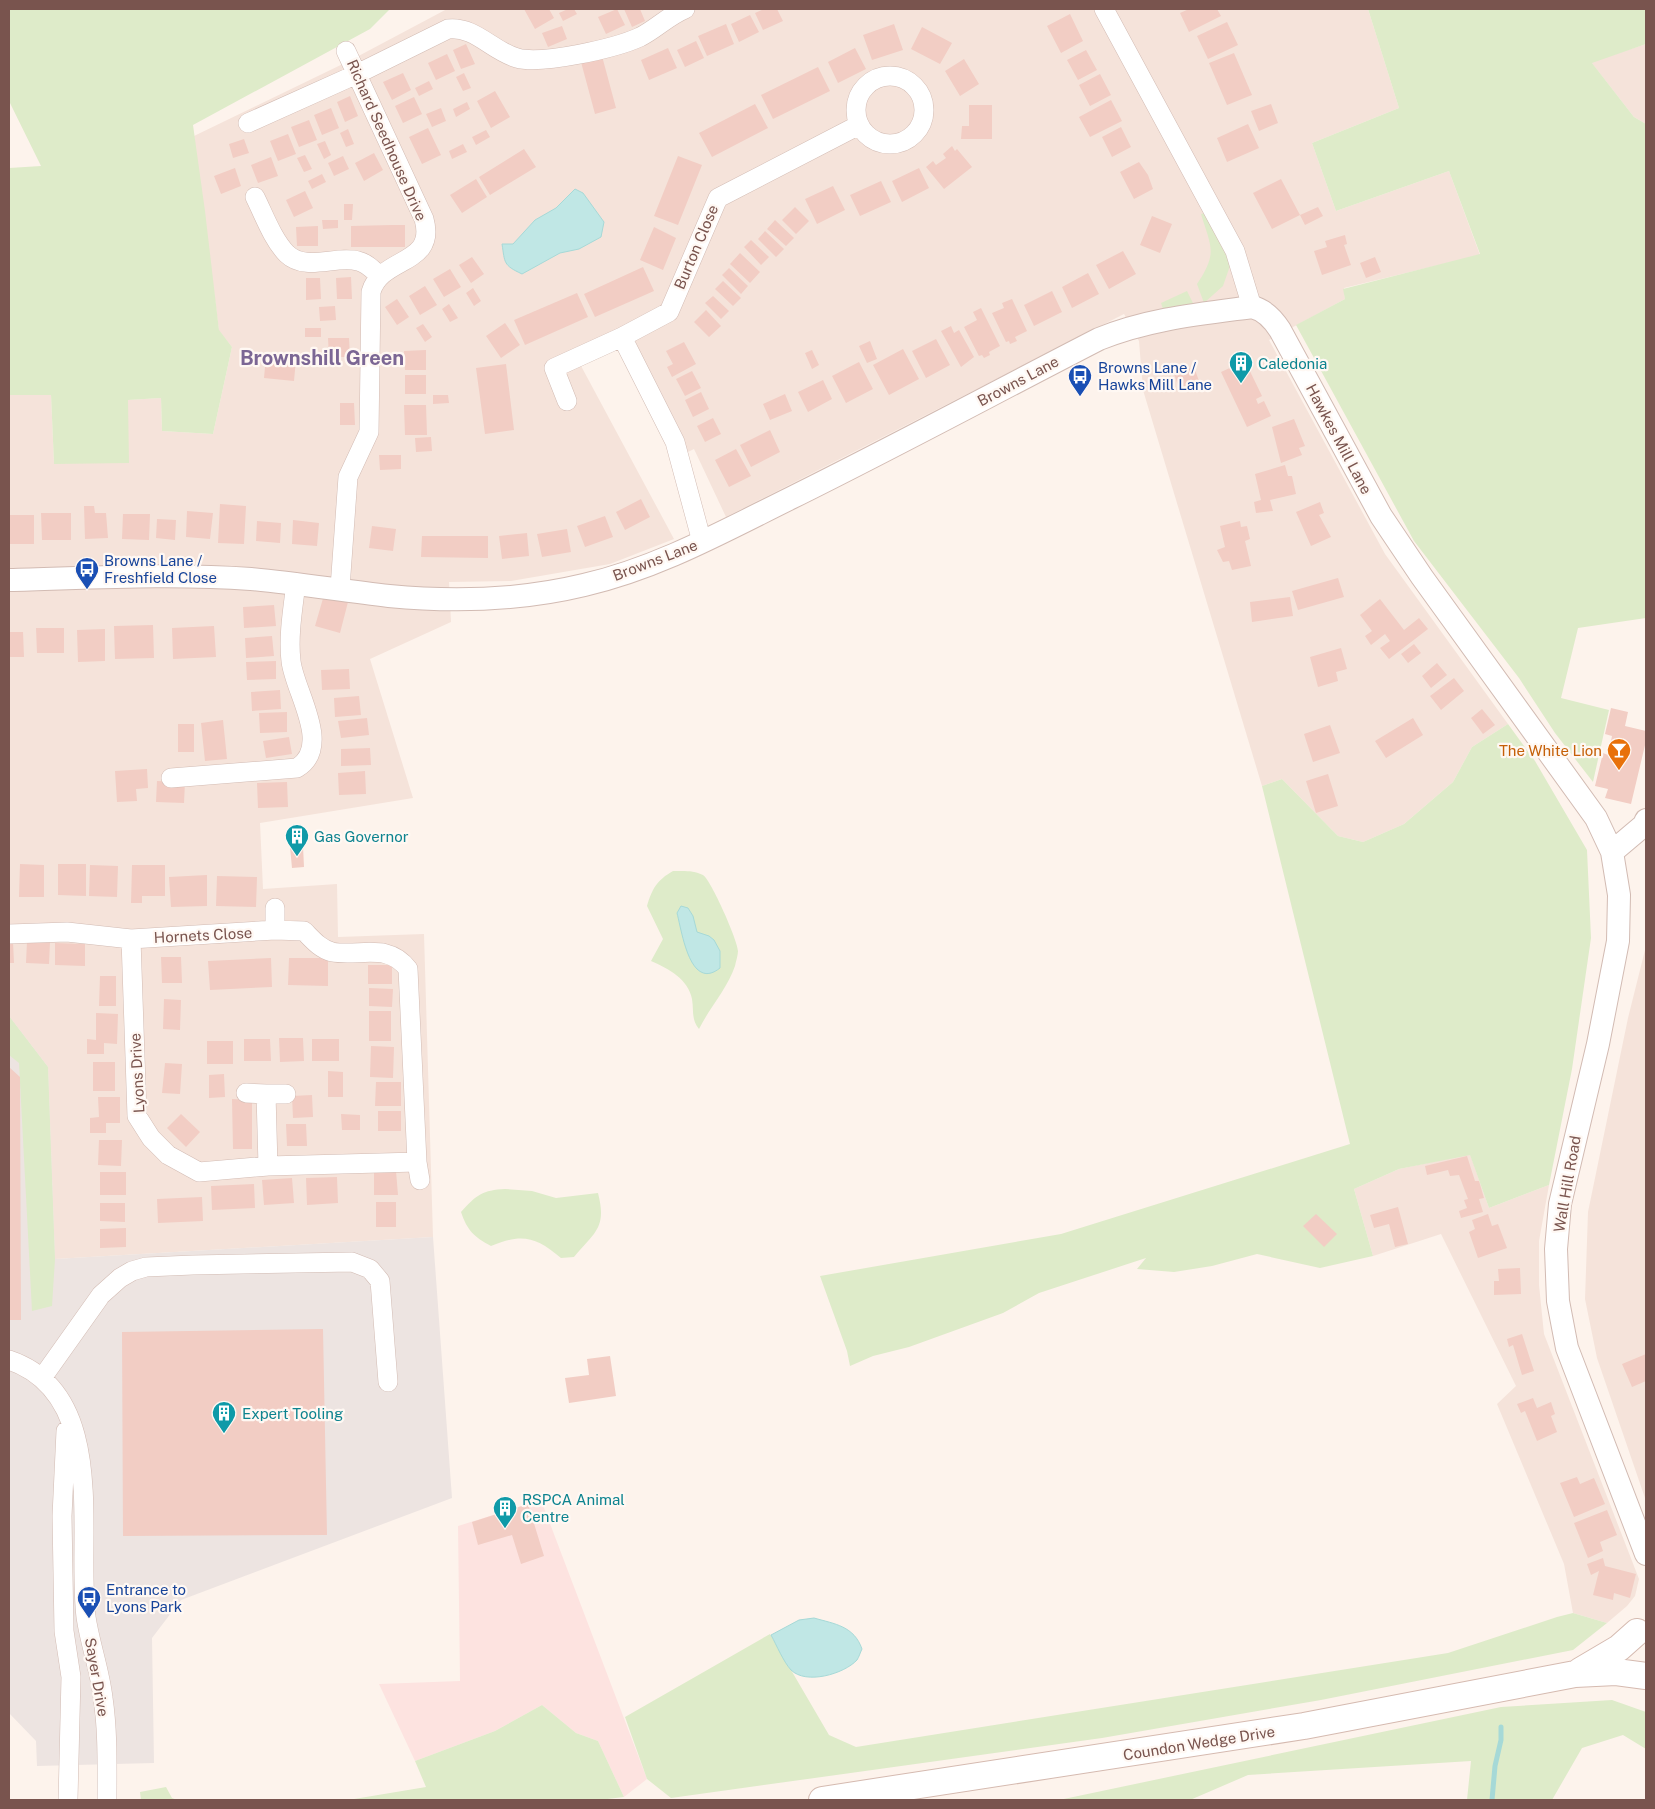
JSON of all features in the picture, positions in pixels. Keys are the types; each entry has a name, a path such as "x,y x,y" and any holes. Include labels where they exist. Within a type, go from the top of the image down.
{"main road":[{"name":"Coundon Wedge Drive","path":"1574,1674 1619,1648 1641,1623"},
{"path":"1641,1623 1635,1650 1638,1662 1646,1675"},
{"name":"Coundon Wedge Drive","path":"822,1800 1304,1726 1574,1674 1616,1672 1646,1675"}],"street":[{"path":"248,122 357,74 448,29 458,28 468,31 510,56 534,60 622,44 641,36 685,9"},
{"path":"1104,9 1235,251 1252,307"},
{"name":"Richard Seedhouse Drive","path":"346,51 427,229 426,242 422,248 380,276"},
{"name":"Burton Close","path":"567,401 554,368 622,337 669,312 718,198 859,125"},
{"path":"255,198 281,244 288,254 298,261 354,260 368,266 380,276 373,286 370,302 369,432 348,477 340,588"},
{"name":"Browns Lane","path":"9,580 209,577 340,588 388,596 433,598 482,598 530,594 583,586 632,572 702,542 877,455 1099,339 1147,322 1252,307"},
{"name":"Hawkes Mill Lane","path":"1252,307 1266,313 1280,330 1381,516 1422,577 1596,818 1612,852"},
{"path":"622,337 675,442 702,542"},
{"path":"171,778 297,768 307,758 312,740 309,716 290,661 296,584"},
{"path":"1612,852 1644,825 1646,820"},
{"name":"Wall Hill Road","path":"1612,852 1619,895 1618,941 1598,1044 1560,1204 1556,1249 1558,1301 1567,1348 1646,1554"},
{"path":"275,908 276,930"},
{"name":"Hornets Close","path":"131,939 276,930 304,931"},
{"name":"Lyons Drive","path":"131,939 137,1116 150,1138 168,1155 199,1172 268,1166 419,1171 408,969 400,958 386,953 331,952 319,946 304,931"},
{"path":"9,934 68,932 131,939"},
{"path":"246,1093 286,1094"},
{"path":"266,1094 268,1166"},
{"path":"42,1378 101,1295 120,1278 132,1271 146,1267 193,1265 352,1262 370,1269 380,1281 388,1382"},
{"name":"Sayer Drive","path":"9,1360 22,1365 42,1378 64,1407 78,1442 83,1483 86,1616 103,1697 106,1729 107,1800"},
{"name":"Sayer Drive","path":"64,1407 67,1438 62,1516 64,1631 71,1677 68,1800"}],"shaded area":[{"path":"447,9 1368,9 1399,108 1312,143 1336,211 1449,171 1480,255 1344,288 1345,299 1269,340 1385,554 1508,724 1472,747 1453,782 1404,824 1363,842 1338,836 1282,779 1262,786 1143,390 1139,341 1124,314 726,517 694,449 688,452 626,325 573,351 674,539 610,564 511,581 449,582 451,622 370,659 413,798 260,823 263,889 337,884 338,937 424,934 433,1237 55,1259 48,1067 9,1016 9,395 51,395 54,464 127,400 161,398 162,431 213,434 232,347 219,331 194,136 351,60"},
{"path":"1646,44 1646,124 1634,117 1591,62"},
{"path":"1646,946 1646,1501 1597,1358 1585,1299 1588,1212 1628,1018"},
{"path":"9,1016 48,1067 55,1259 433,1237 452,1498 181,1600 152,1638 154,1763 37,1766 36,1741 9,1713"},
{"path":"1470,1154 1489,1208 1549,1185 1539,1241 1539,1285 1544,1334 1639,1579 1635,1596 1627,1606 1607,1623 1573,1613 1564,1564 1497,1404 1516,1386 1441,1234 1373,1256 1354,1189 1399,1169"},
{"path":"541,1500 647,1779 624,1797 598,1741 576,1733 542,1705 495,1731 415,1761 379,1684 460,1681 458,1526"}],"green space":[{"path":"9,9 390,9 370,29 193,125 219,330 232,347 213,434 162,431 161,398 128,400 129,463 54,464 51,395 9,395 9,168 41,166 9,101"},
{"path":"1368,9 1646,9 1646,44 1592,63 1634,117 1646,124 1646,618 1578,628 1561,698 1609,710 1593,782 1555,733 1519,678 1414,541 1296,325 1345,299 1343,289 1480,254 1449,171 1336,211 1312,143 1399,108"},
{"path":"1208,212 1231,263 1223,286 1204,303 1197,284 1208,265 1210,257 1210,242 1201,214"},
{"path":"1187,291 1194,305 1164,312 1161,303"},
{"path":"1508,724 1535,761 1587,850 1591,938 1572,1069 1549,1185 1489,1208 1470,1155 1399,1169 1354,1189 1373,1256 1320,1268 1257,1254 1212,1266 1174,1272 1137,1269 1146,1258 1039,1293 1003,1313 909,1347 873,1356 850,1366 847,1351 820,1276 1061,1234 1350,1144 1262,786 1282,779 1338,836 1363,842 1404,824 1453,782 1472,747"},
{"path":"673,871 696,872 707,879 724,911 738,951 732,974 699,1029 693,1015 690,992 682,980 671,971 651,961 663,939 647,906 656,886"},
{"path":"9,1016 48,1067 55,1259 52,1306 32,1311 19,1063 9,1055"},
{"path":"505,1189 532,1191 556,1198 598,1193 601,1214 600,1222 593,1235 574,1257 561,1258 544,1245 528,1239 512,1239 491,1246 472,1232 461,1212 480,1194"},
{"path":"1573,1613 1607,1623 1573,1650 1321,1700 1102,1738 671,1798 647,1779 625,1717 770,1634 829,1735 856,1747 1448,1653"},
{"path":"1612,1700 1646,1712 1646,1749 1623,1735 1582,1748 1552,1800 1467,1800 1471,1761 1248,1775 1190,1800 1059,1800 1501,1707"},
{"path":"542,1705 576,1733 598,1741 624,1797 599,1800 348,1800 426,1787 415,1761 495,1731"},
{"path":"166,1787 172,1798 177,1800 141,1800 140,1792"}],"water":[{"path":"575,189 583,193 604,222 601,237 579,249 560,253 522,274 508,266 502,244 513,244 535,220 556,208"},
{"path":"681,906 688,908 693,916 697,932 714,940 720,951 720,968 710,973 701,972 689,957 677,913"},
{"path":"814,1618 843,1627 854,1635 862,1649 857,1660 843,1670 825,1676 806,1677 791,1670 771,1635 799,1620"}],"building":[{"path":"524,9 549,9 554,18 535,29"},
{"path":"568,9 574,9 577,14 563,21 559,13"},
{"path":"617,9 625,25 606,34 598,17"},
{"path":"624,9 640,9 645,21 632,27"},
{"path":"764,9 777,9 783,21 763,30 755,13"},
{"path":"1189,9 1217,9 1221,16 1189,32 1180,13"},
{"path":"1070,14 1083,41 1061,53 1047,26"},
{"path":"750,15 759,32 739,42 731,24"},
{"path":"1227,22 1238,45 1208,59 1197,36"},
{"path":"726,24 734,44 707,56 698,36"},
{"path":"894,24 903,50 872,60 863,35"},
{"path":"562,26 567,39 548,47 542,33"},
{"path":"922,27 952,43 940,64 911,49"},
{"path":"696,41 704,58 685,67 677,50"},
{"path":"466,44 475,64 461,69 453,50"},
{"path":"668,48 677,68 649,80 641,60"},
{"path":"855,48 866,69 838,83 828,62"},
{"path":"1086,50 1097,70 1078,80 1067,60"},
{"path":"1234,53 1252,95 1227,105 1209,63"},
{"path":"447,54 455,71 436,80 428,63"},
{"path":"602,56 616,108 595,114 581,62"},
{"path":"964,59 979,84 960,96 945,71"},
{"path":"818,67 830,91 773,119 761,95"},
{"path":"403,73 411,90 392,100 383,82"},
{"path":"464,73 471,88 463,91 456,77"},
{"path":"1100,74 1111,95 1090,106 1079,85"},
{"path":"429,81 433,89 419,96 415,88"},
{"path":"495,91 510,117 491,128 477,101"},
{"path":"350,96 358,116 345,122 337,102"},
{"path":"414,97 422,114 403,123 395,106"},
{"path":"1111,100 1122,121 1090,137 1079,117"},
{"path":"467,102 470,109 456,117 453,109"},
{"path":"755,104 768,128 712,157 699,133"},
{"path":"1271,104 1278,123 1259,131 1251,111"},
{"path":"969,105 992,105 992,139 961,139 962,126 969,126"},
{"path":"331,108 339,128 322,135 314,115"},
{"path":"441,108 446,121 432,127 426,114"},
{"path":"309,120 317,140 299,147 291,127"},
{"path":"1248,124 1259,148 1227,162 1217,138"},
{"path":"1121,127 1131,147 1112,157 1102,137"},
{"path":"428,128 441,155 422,164 409,137"},
{"path":"348,129 354,144 346,147 340,133"},
{"path":"486,130 490,137 476,145 472,137"},
{"path":"288,134 296,154 278,161 270,141"},
{"path":"244,139 249,153 233,158 229,144"},
{"path":"325,141 331,155 324,159 317,144"},
{"path":"463,144 467,152 452,159 449,151"},
{"path":"952,146 955,151 957,149 972,167 944,189 926,167 933,161 936,165 946,158 943,154"},
{"path":"524,149 536,167 490,195 479,177"},
{"path":"374,153 383,170 364,181 355,163"},
{"path":"305,155 312,169 304,172 297,158"},
{"path":"343,156 349,169 334,176 328,163"},
{"path":"678,156 702,165 678,225 654,216"},
{"path":"271,157 278,176 258,183 251,165"},
{"path":"1139,162 1148,175 1153,189 1134,199 1120,172"},
{"path":"235,168 241,186 221,194 214,176"},
{"path":"919,168 929,188 902,202 892,181"},
{"path":"322,174 326,182 312,189 308,181"},
{"path":"476,179 487,197 462,213 450,195"},
{"path":"1281,179 1300,215 1272,229 1253,193"},
{"path":"881,181 891,202 860,216 850,195"},
{"path":"833,186 845,210 817,224 805,199"},
{"path":"305,191 313,208 294,217 286,200"},
{"path":"344,204 353,204 352,220 344,220"},
{"path":"795,207 809,221 796,234 782,220"},
{"path":"1318,207 1323,216 1305,225 1300,215"},
{"path":"1152,216 1172,224 1160,253 1140,245"},
{"path":"322,220 338,220 338,228 323,229"},
{"path":"775,220 794,238 786,246 767,229"},
{"path":"405,225 405,247 351,247 351,226"},
{"path":"318,226 318,246 297,246 296,227"},
{"path":"654,227 676,238 663,270 640,260"},
{"path":"765,231 784,249 776,257 758,239"},
{"path":"1345,235 1347,244 1344,245 1351,265 1322,275 1314,251 1327,247 1325,241"},
{"path":"751,240 769,257 761,265 744,247"},
{"path":"1123,251 1136,274 1109,289 1096,265"},
{"path":"740,253 760,272 750,283 730,264"},
{"path":"472,257 484,274 471,283 459,265"},
{"path":"1375,257 1381,272 1366,278 1360,263"},
{"path":"643,267 654,291 595,317 584,294"},
{"path":"729,268 748,286 741,294 722,275"},
{"path":"450,269 461,287 444,297 433,279"},
{"path":"1088,273 1099,294 1072,308 1062,287"},
{"path":"351,277 352,299 337,299 336,278"},
{"path":"306,278 320,278 321,299 306,300"},
{"path":"723,281 741,298 733,306 715,289"},
{"path":"425,286 437,305 420,315 409,296"},
{"path":"473,288 481,301 474,306 466,293"},
{"path":"1052,291 1062,312 1034,326 1024,305"},
{"path":"577,293 588,317 525,345 514,320"},
{"path":"713,296 729,311 721,319 705,303"},
{"path":"397,299 409,317 397,325 385,307"},
{"path":"1012,299 1027,331 1015,337 1017,341 1010,344 1009,341 1006,342 992,313 1004,308 1002,303"},
{"path":"449,304 458,318 450,322 442,309"},
{"path":"335,306 336,320 320,321 319,307"},
{"path":"981,308 1000,346 989,352 990,355 984,358 982,355 979,356 964,327 977,320 973,312"},
{"path":"706,310 721,326 709,337 694,322"},
{"path":"505,323 520,345 501,358 486,336"},
{"path":"423,324 432,337 425,342 416,328"},
{"path":"951,326 954,333 959,330 974,357 961,367 941,331"},
{"path":"305,328 321,328 321,337 305,337"},
{"path":"328,338 349,338 350,357 329,357"},
{"path":"936,339 950,365 926,378 912,351"},
{"path":"870,341 877,359 867,363 859,346"},
{"path":"684,342 696,364 672,377 667,367 673,364 666,351"},
{"path":"903,349 919,379 889,395 873,365"},
{"path":"426,350 426,370 405,370 404,351"},
{"path":"812,350 819,365 812,369 805,353"},
{"path":"266,356 296,359 294,381 264,378"},
{"name":"Caledonia","path":"1245,361 1262,396 1256,399 1258,404 1264,401 1271,416 1247,427 1221,372"},
{"path":"859,362 873,389 846,403 832,376"},
{"path":"506,364 514,430 485,434 476,368"},
{"path":"1194,367 1199,381 1179,388 1174,374"},
{"path":"692,371 701,388 685,396 676,379"},
{"path":"405,375 426,375 426,394 405,394"},
{"path":"823,380 832,399 808,412 798,392"},
{"path":"701,392 709,409 693,417 685,400"},
{"path":"785,394 792,411 770,420 763,404"},
{"path":"433,395 448,395 449,403 433,404"},
{"path":"340,403 354,403 355,425 340,425"},
{"path":"404,405 426,405 427,435 405,435"},
{"path":"713,418 721,434 705,442 697,426"},
{"path":"1294,419 1305,446 1299,448 1302,455 1281,463 1272,427"},
{"path":"770,430 780,452 751,467 740,445"},
{"path":"431,437 432,451 416,452 415,438"},
{"path":"736,449 751,476 729,487 715,460"},
{"path":"379,455 401,455 401,469 380,470"},
{"path":"1285,465 1288,476 1292,476 1296,494 1270,500 1273,511 1256,513 1254,502 1261,500 1255,474"},
{"path":"641,499 650,517 625,530 616,512"},
{"path":"1320,502 1324,513 1319,515 1331,537 1311,546 1296,512"},
{"path":"220,504 246,506 244,544 218,543"},
{"path":"84,506 94,506 95,513 106,513 108,538 85,539"},
{"path":"187,511 213,513 210,539 186,537"},
{"path":"41,513 71,513 71,540 42,540"},
{"path":"123,514 150,514 149,540 122,539"},
{"path":"9,515 34,515 34,544 9,544"},
{"path":"605,516 613,537 585,547 577,526"},
{"path":"157,519 176,520 175,540 156,538"},
{"path":"293,520 319,523 317,546 292,544"},
{"path":"257,521 281,523 280,543 256,541"},
{"path":"1240,521 1241,527 1247,526 1250,539 1245,541 1251,566 1232,570 1229,561 1223,562 1217,550 1225,547 1220,526"},
{"path":"372,526 396,529 393,551 369,548"},
{"path":"567,529 571,552 542,557 537,534"},
{"path":"527,533 529,556 502,559 499,536"},
{"path":"422,536 488,536 488,558 421,557"},
{"path":"1338,578 1344,597 1298,610 1292,591"},
{"path":"324,595 348,602 340,633 315,626"},
{"path":"1290,597 1293,616 1252,622 1250,602"},
{"path":"1380,599 1404,630 1419,618 1428,629 1389,659 1380,648 1390,641 1385,634 1371,645 1365,636 1372,631 1360,615"},
{"path":"274,605 276,626 244,628 243,607"},
{"path":"153,625 154,658 115,659 114,626"},
{"path":"214,626 216,657 173,659 172,628"},
{"path":"36,628 64,628 64,653 37,653"},
{"path":"105,629 105,661 78,662 77,630"},
{"path":"9,632 23,632 24,657 9,657"},
{"path":"272,636 274,656 246,658 245,638"},
{"path":"1414,644 1421,653 1408,663 1401,654"},
{"path":"1341,648 1347,669 1336,672 1338,681 1318,687 1310,657"},
{"path":"276,661 276,679 247,680 246,662"},
{"path":"1437,663 1447,675 1431,688 1422,676"},
{"path":"349,669 350,689 322,690 321,670"},
{"path":"1454,678 1464,691 1441,710 1430,696"},
{"path":"280,690 281,709 252,711 251,692"},
{"path":"359,696 361,715 335,717 334,698"},
{"name":"The White Lion","path":"1611,708 1628,712 1625,726 1646,731 1646,741 1631,804 1605,798 1608,789 1595,786 1603,753 1608,755 1612,736 1605,734"},
{"path":"1482,709 1495,725 1483,734 1471,718"},
{"path":"287,712 287,732 260,733 259,713"},
{"path":"367,718 369,735 341,738 338,721"},
{"path":"1413,718 1423,735 1386,758 1375,741"},
{"path":"223,720 227,759 205,761 201,723"},
{"path":"178,724 194,724 194,752 178,752"},
{"path":"1330,725 1340,753 1313,762 1304,734"},
{"path":"289,737 292,754 266,758 263,741"},
{"path":"370,748 371,765 341,766 341,749"},
{"path":"147,769 148,788 136,789 137,801 117,802 115,771"},
{"path":"365,771 366,794 339,795 338,773"},
{"path":"1328,774 1338,806 1316,813 1306,781"},
{"path":"157,781 185,782 184,803 156,802"},
{"path":"287,782 288,807 258,808 257,783"},
{"name":"Gas Governor","path":"303,846 304,867 292,868 290,847"},
{"path":"20,864 44,865 44,897 19,897"},
{"path":"58,864 86,864 86,896 58,895"},
{"path":"90,865 118,866 117,897 89,896"},
{"path":"132,865 165,865 165,896 142,896 142,903 131,903"},
{"path":"207,875 207,906 171,907 169,877"},
{"path":"217,876 257,877 256,907 216,906"},
{"path":"27,941 50,942 49,964 26,963"},
{"path":"9,942 13,942 14,963 9,963"},
{"path":"55,943 85,944 85,966 55,965"},
{"path":"161,957 181,957 182,983 162,983"},
{"path":"271,958 272,987 210,990 208,961"},
{"path":"289,958 328,958 328,986 288,985"},
{"path":"368,965 392,965 392,984 368,984"},
{"path":"100,976 116,976 116,1006 99,1006"},
{"path":"369,988 393,989 392,1007 369,1006"},
{"path":"164,999 181,1000 180,1030 163,1029"},
{"path":"369,1011 391,1011 391,1041 369,1041"},
{"path":"96,1013 118,1014 117,1044 104,1043 104,1054 87,1054 87,1039 96,1040"},
{"path":"279,1038 303,1038 304,1061 280,1062"},
{"path":"244,1039 270,1039 271,1061 244,1061"},
{"path":"312,1039 339,1039 339,1061 312,1061"},
{"path":"207,1041 233,1041 233,1064 207,1064"},
{"path":"371,1046 394,1047 393,1078 370,1077"},
{"path":"93,1062 115,1062 115,1091 93,1091"},
{"path":"165,1063 182,1064 180,1094 162,1093"},
{"path":"9,1067 20,1077 21,1320 9,1320"},
{"path":"328,1071 343,1072 343,1097 328,1097"},
{"path":"224,1074 225,1097 209,1098 209,1075"},
{"path":"376,1082 401,1082 401,1106 375,1106"},
{"path":"312,1095 313,1117 293,1118 292,1096"},
{"path":"98,1097 120,1097 120,1123 106,1123 106,1133 90,1133 90,1118 99,1117"},
{"path":"232,1099 252,1100 252,1149 233,1149"},
{"path":"378,1111 401,1111 401,1131 378,1131"},
{"path":"181,1114 200,1132 186,1147 167,1128"},
{"path":"341,1114 360,1115 360,1130 342,1130"},
{"path":"286,1124 306,1124 307,1146 287,1146"},
{"path":"99,1140 122,1140 121,1166 98,1165"},
{"path":"1467,1156 1475,1181 1479,1181 1484,1198 1479,1199 1483,1212 1461,1218 1459,1211 1467,1208 1464,1200 1468,1199 1459,1175 1450,1176 1448,1170 1427,1175 1425,1166"},
{"path":"374,1171 396,1171 398,1195 374,1195"},
{"path":"100,1172 126,1172 126,1195 100,1195"},
{"path":"337,1177 338,1203 307,1205 306,1178"},
{"path":"292,1178 294,1203 264,1205 262,1180"},
{"path":"254,1184 255,1208 212,1210 211,1186"},
{"path":"202,1197 203,1221 158,1223 157,1199"},
{"path":"376,1202 396,1202 396,1227 376,1227"},
{"path":"100,1203 125,1203 125,1222 100,1221"},
{"path":"1398,1207 1408,1244 1395,1247 1389,1224 1374,1228 1370,1215"},
{"path":"1316,1214 1337,1234 1324,1247 1303,1226"},
{"path":"1488,1214 1492,1226 1498,1224 1507,1248 1478,1258 1469,1232 1475,1229 1472,1220"},
{"path":"126,1228 126,1247 100,1248 100,1229"},
{"path":"1520,1268 1521,1294 1494,1295 1494,1281 1499,1281 1498,1269"},
{"name":"Expert Tooling","path":"323,1329 327,1535 123,1536 122,1332"},
{"path":"1522,1334 1534,1371 1522,1375 1513,1345 1509,1347 1507,1339"},
{"path":"1646,1354 1646,1381 1632,1387 1622,1364"},
{"path":"610,1356 616,1396 569,1403 565,1378 589,1375 587,1359"},
{"path":"1533,1398 1537,1408 1551,1402 1555,1414 1551,1416 1557,1432 1537,1441 1525,1411 1521,1413 1517,1404"},
{"path":"1577,1477 1580,1484 1594,1478 1605,1504 1574,1517 1560,1483"},
{"name":"RSPCA Animal Centre","path":"528,1504 544,1556 521,1564 512,1535 478,1545 472,1522"},
{"path":"1607,1510 1617,1535 1600,1542 1603,1551 1588,1558 1574,1523"},
{"path":"1603,1558 1605,1566 1636,1574 1630,1598 1614,1593 1613,1600 1593,1595 1599,1571 1591,1575 1587,1564"}],"waterway":[{"path":"1492,1800 1495,1766 1501,1740 1501,1727"}],"place":[{"name":"Caledonia","path":"1241,384"},
{"name":"Browns Lane / Hawks Mill Lane","path":"1080,397"},
{"name":"Browns Lane / Freshfield Close","path":"87,590"},
{"name":"The White Lion","path":"1619,771"},
{"name":"Gas Governor","path":"297,857"},
{"name":"Expert Tooling","path":"224,1434"},
{"name":"RSPCA Animal Centre","path":"505,1529"},
{"name":"Entrance to Lyons Park","path":"89,1619"}],"district":[{"name":"Brownshill Green","path":"322,358"}]}
